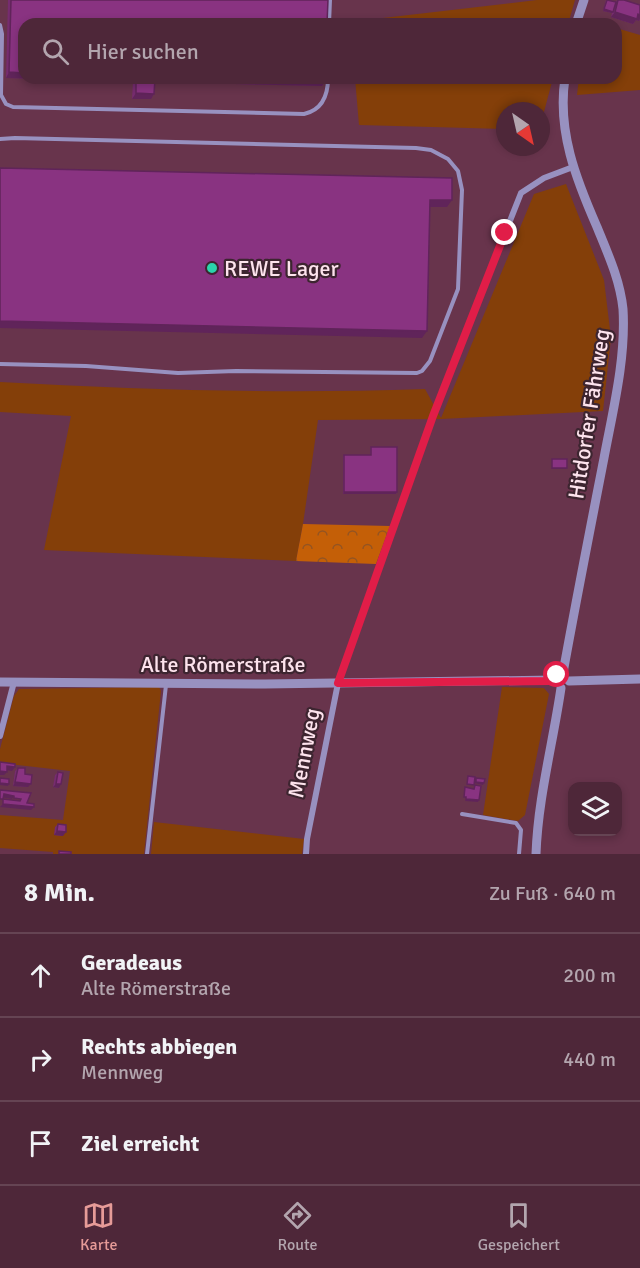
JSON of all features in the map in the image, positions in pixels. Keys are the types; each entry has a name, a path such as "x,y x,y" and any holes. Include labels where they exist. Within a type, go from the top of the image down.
{"street":[{"path":"578,18 584,0"},
{"path":"565,84 564,124 573,168"},
{"name":"Hitdorfer Fährweg","path":"566,677 623,345 622,307 613,267 573,168"},
{"name":"Mennweg","path":"306,854 338,683 433,416 521,193 544,178 573,168"},
{"path":"536,854 541,798 558,684 557,675 640,679"},
{"name":"Alte Römerstraße","path":"0,682 558,684"},
{"path":"0,736 14,682"}],"lane":[{"path":"329,18 330,0"},
{"path":"0,25 2,34 1,95 6,104 13,107 304,114 321,105 328,84"},
{"path":"0,139 416,148 431,150 448,159 458,171 462,190 458,289 430,361 422,371 417,373 236,371 178,373 86,366 0,364"},
{"path":"147,854 166,684"},
{"path":"462,814 516,823 521,830 519,854"}],"shaded area":[{"path":"537,0 575,0 570,18 383,18"},
{"path":"622,30 640,35 640,90 577,95 578,84 622,84"},
{"path":"356,84 551,84 547,102 496,102 496,129 359,125"},
{"path":"566,184 604,280 611,338 603,411 441,419 318,420 296,561 44,550 71,416 0,412 0,382 212,390 425,389 441,418 534,194"},
{"path":"159,687 161,691 144,854 53,854 53,852 0,848 0,815 63,820 70,771 0,763 0,749 14,696 19,689"},
{"path":"502,687 544,688 549,694 525,815 518,821 483,815"},
{"path":"154,822 304,839 302,854 151,854"}],"green space":[{"path":"303,524 390,526 376,564 296,561"}],"building":[{"path":"11,0 328,0 327,18 18,18 18,73 9,72"},
{"path":"607,0 616,2 613,12 604,9"},
{"path":"618,0 640,5 640,15 638,14 637,19 615,12"},
{"path":"136,84 155,84 154,94 136,93"},
{"name":"REWE Lager","path":"0,168 452,178 452,200 430,200 427,331 0,321"},
{"path":"371,447 397,447 397,492 344,492 344,455 371,455"},
{"path":"552,459 567,459 567,468 552,468"},
{"path":"0,762 15,764 15,767 7,766 7,772 0,771"},
{"path":"18,768 25,768 25,774 32,775 31,784 15,782"},
{"path":"58,772 63,773 61,784 56,784"},
{"path":"468,776 475,777 474,785 467,784"},
{"path":"0,778 9,779 9,784 0,783"},
{"path":"476,778 485,779 484,783 476,782"},
{"path":"475,785 481,786 479,800 466,799 464,797 465,787 474,789"},
{"path":"0,790 31,793 27,803 34,804 34,807 3,804 3,799 0,799","holes":["4,794 21,799 20,801 3,799"]},
{"path":"58,824 66,825 66,832 57,831"},
{"path":"59,851 71,852 71,854 59,854"}],"place":[{"name":"REWE Lager","path":"212,268"}],"route":[{"path":"505,233 433,416 338,683 549,681 555,680 557,675"}]}
